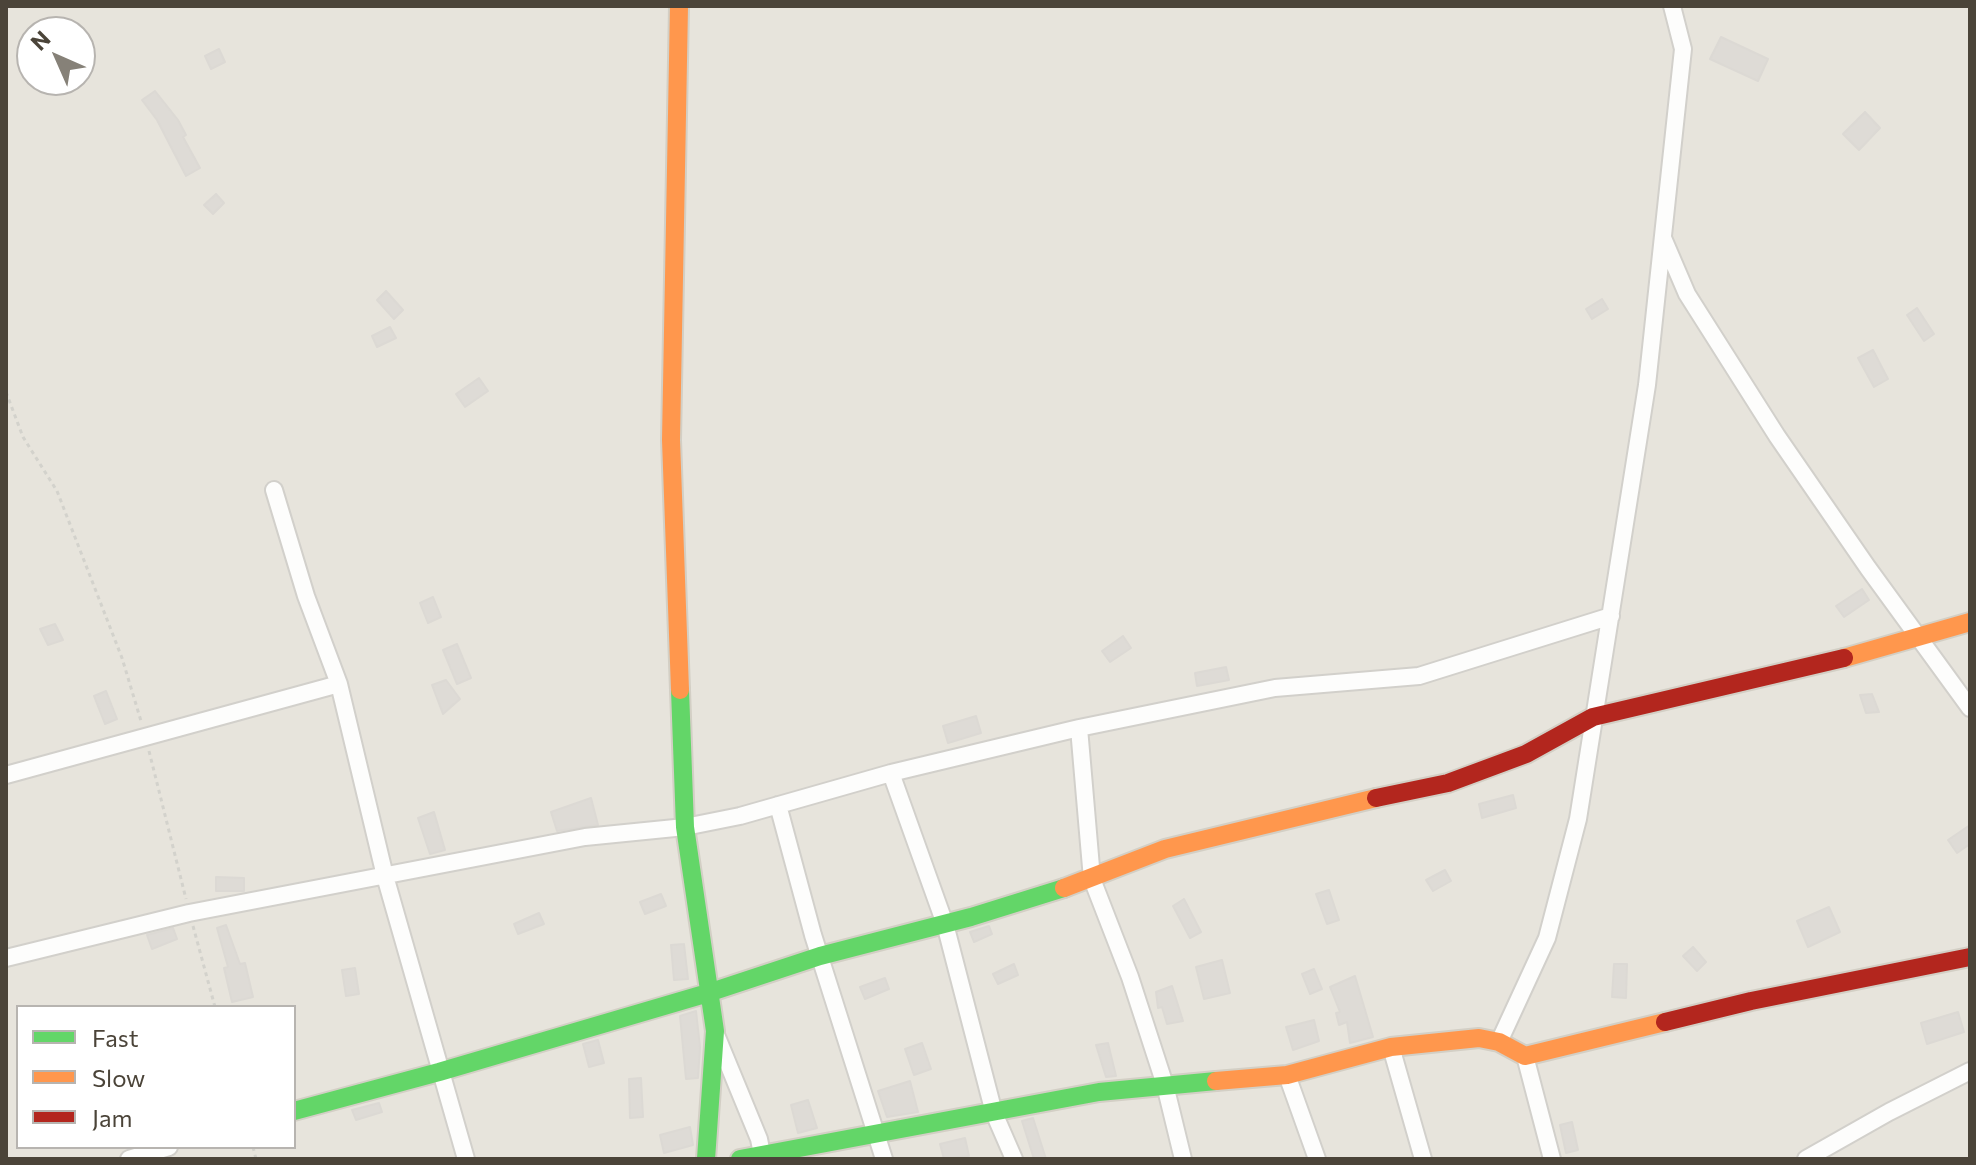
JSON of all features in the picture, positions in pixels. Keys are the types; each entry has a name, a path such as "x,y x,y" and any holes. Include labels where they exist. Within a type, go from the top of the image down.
{"street":[{"path":"679,6 671,440 685,827 715,1031 759,1139 762,1157"},
{"path":"1499,1042 1547,938 1578,819 1647,385 1683,49 1672,6"},
{"path":"1663,237 1687,294 1736,372 1810,484 1970,708"},
{"path":"274,490 306,596 339,684 385,876 466,1159"},
{"path":"6,958 189,913 585,837 685,827 1079,728 1275,688 1419,676 1611,616"},
{"path":"296,1110 708,993 820,956 945,924 1092,879 1165,849 1448,783 1526,754 1593,717 1881,649 1970,622"},
{"path":"6,775 339,684"},
{"path":"1079,728 1092,879 1130,977 1165,1085 1183,1159"},
{"path":"891,773 945,924 994,1113 1014,1159"},
{"path":"778,805 820,956 884,1159"},
{"path":"740,1159 1099,1092 1287,1075 1391,1047 1479,1038 1499,1042 1525,1056 1751,1001 1970,957"},
{"path":"706,1159 715,1031"},
{"path":"1391,1047 1423,1159"},
{"path":"1525,1056 1552,1159"},
{"path":"1806,1159 1830,1154 1970,1071"},
{"path":"1287,1075 1317,1159"},
{"path":"129,1159 162,1149"}],"path":[{"path":"6,392 23,437 57,491 122,658 145,735 214,1005"}],"shaded area":[{"path":"6,6 1970,6 1970,1159 6,1159"}],"building":[{"path":"1721,37 1768,59 1758,81 1710,59"},
{"path":"219,49 225,62 211,69 205,56"},
{"path":"155,91 178,120 186,135 183,137 200,168 186,176 157,120 142,100"},
{"path":"1865,112 1880,128 1859,150 1843,134"},
{"path":"216,194 224,203 213,214 204,205"},
{"path":"386,291 403,310 394,319 377,300"},
{"path":"1602,299 1608,309 1592,319 1586,309"},
{"path":"1917,308 1934,334 1924,341 1907,315"},
{"path":"390,327 396,338 377,347 372,336"},
{"path":"1873,350 1888,379 1874,387 1858,358"},
{"path":"479,378 488,391 465,407 456,394"},
{"path":"1862,589 1869,600 1844,617 1836,606"},
{"path":"433,597 441,617 428,623 420,603"},
{"path":"55,624 63,640 48,645 40,629"},
{"path":"1123,636 1131,648 1110,662 1102,651"},
{"path":"457,644 471,678 457,684 443,650"},
{"path":"1226,667 1229,680 1197,686 1195,673"},
{"path":"446,680 460,699 443,714 432,685"},
{"path":"106,691 117,719 105,724 94,696"},
{"path":"1872,694 1879,712 1866,713 1860,695"},
{"path":"976,716 981,733 948,743 943,726"},
{"path":"1513,795 1516,808 1482,818 1479,804"},
{"path":"591,798 598,825 557,831 551,812"},
{"path":"434,812 445,850 430,854 418,818"},
{"path":"1970,825 1970,844 1957,853 1948,840"},
{"path":"1445,870 1451,881 1433,891 1426,880"},
{"path":"216,877 244,878 244,891 216,891"},
{"path":"1329,890 1339,920 1327,924 1316,894"},
{"path":"661,894 666,906 645,914 640,902"},
{"path":"1184,899 1201,932 1190,938 1173,906"},
{"path":"1829,907 1840,932 1808,947 1797,921"},
{"path":"539,913 544,924 518,934 514,924"},
{"path":"226,925 240,964 245,963 253,997 232,1002 224,968 228,967 217,928"},
{"path":"989,926 992,934 974,942 970,932"},
{"path":"173,928 177,939 152,949 147,935"},
{"path":"684,944 688,979 674,980 671,945"},
{"path":"1693,947 1706,962 1697,971 1683,956"},
{"path":"1222,960 1230,993 1204,999 1196,967"},
{"path":"1014,964 1018,975 998,984 993,974"},
{"path":"1614,964 1627,964 1626,998 1612,997"},
{"path":"355,968 359,994 346,996 342,970"},
{"path":"1314,969 1322,989 1310,994 1302,974"},
{"path":"1355,976 1373,1037 1350,1043 1347,1022 1339,1025 1336,1013 1340,1012 1330,987"},
{"path":"885,978 889,989 865,999 860,987"},
{"path":"1172,986 1183,1021 1167,1024 1162,1007 1158,1008 1156,992"},
{"path":"696,1011 700,1047 698,1078 686,1079 680,1016"},
{"path":"1958,1012 1964,1032 1927,1044 1921,1023"},
{"path":"1314,1020 1319,1041 1293,1050 1286,1027"},
{"path":"598,1040 604,1063 589,1067 583,1044"},
{"path":"922,1043 931,1069 914,1075 905,1049"},
{"path":"1108,1043 1116,1076 1106,1077 1096,1045"},
{"path":"641,1078 643,1117 630,1118 629,1079"},
{"path":"910,1081 918,1112 887,1117 878,1091"},
{"path":"808,1100 817,1128 798,1133 791,1105"},
{"path":"379,1103 382,1112 356,1120 352,1110"},
{"path":"1033,1118 1046,1159 1034,1159 1022,1121"},
{"path":"1572,1122 1578,1150 1566,1153 1560,1125"},
{"path":"690,1127 693,1145 664,1153 660,1135"},
{"path":"965,1138 969,1156 944,1159 940,1144"}],"traffic: fast":[{"path":"680,690 685,827 715,1031 706,1159"},
{"path":"296,1110 439,1072 708,993 820,956 971,917 1064,888"},
{"path":"740,1159 1099,1092 1216,1081"}],"traffic: slow":[{"path":"679,6 671,440 680,690"},
{"path":"1844,658 1970,622"},
{"path":"1064,888 1165,849 1376,798"},
{"path":"1216,1081 1287,1075 1391,1047 1479,1038 1499,1042 1525,1056 1665,1022"}],"traffic: jam":[{"path":"1376,798 1448,783 1526,754 1593,717 1844,658"},
{"path":"1665,1022 1751,1001 1970,957"}]}
